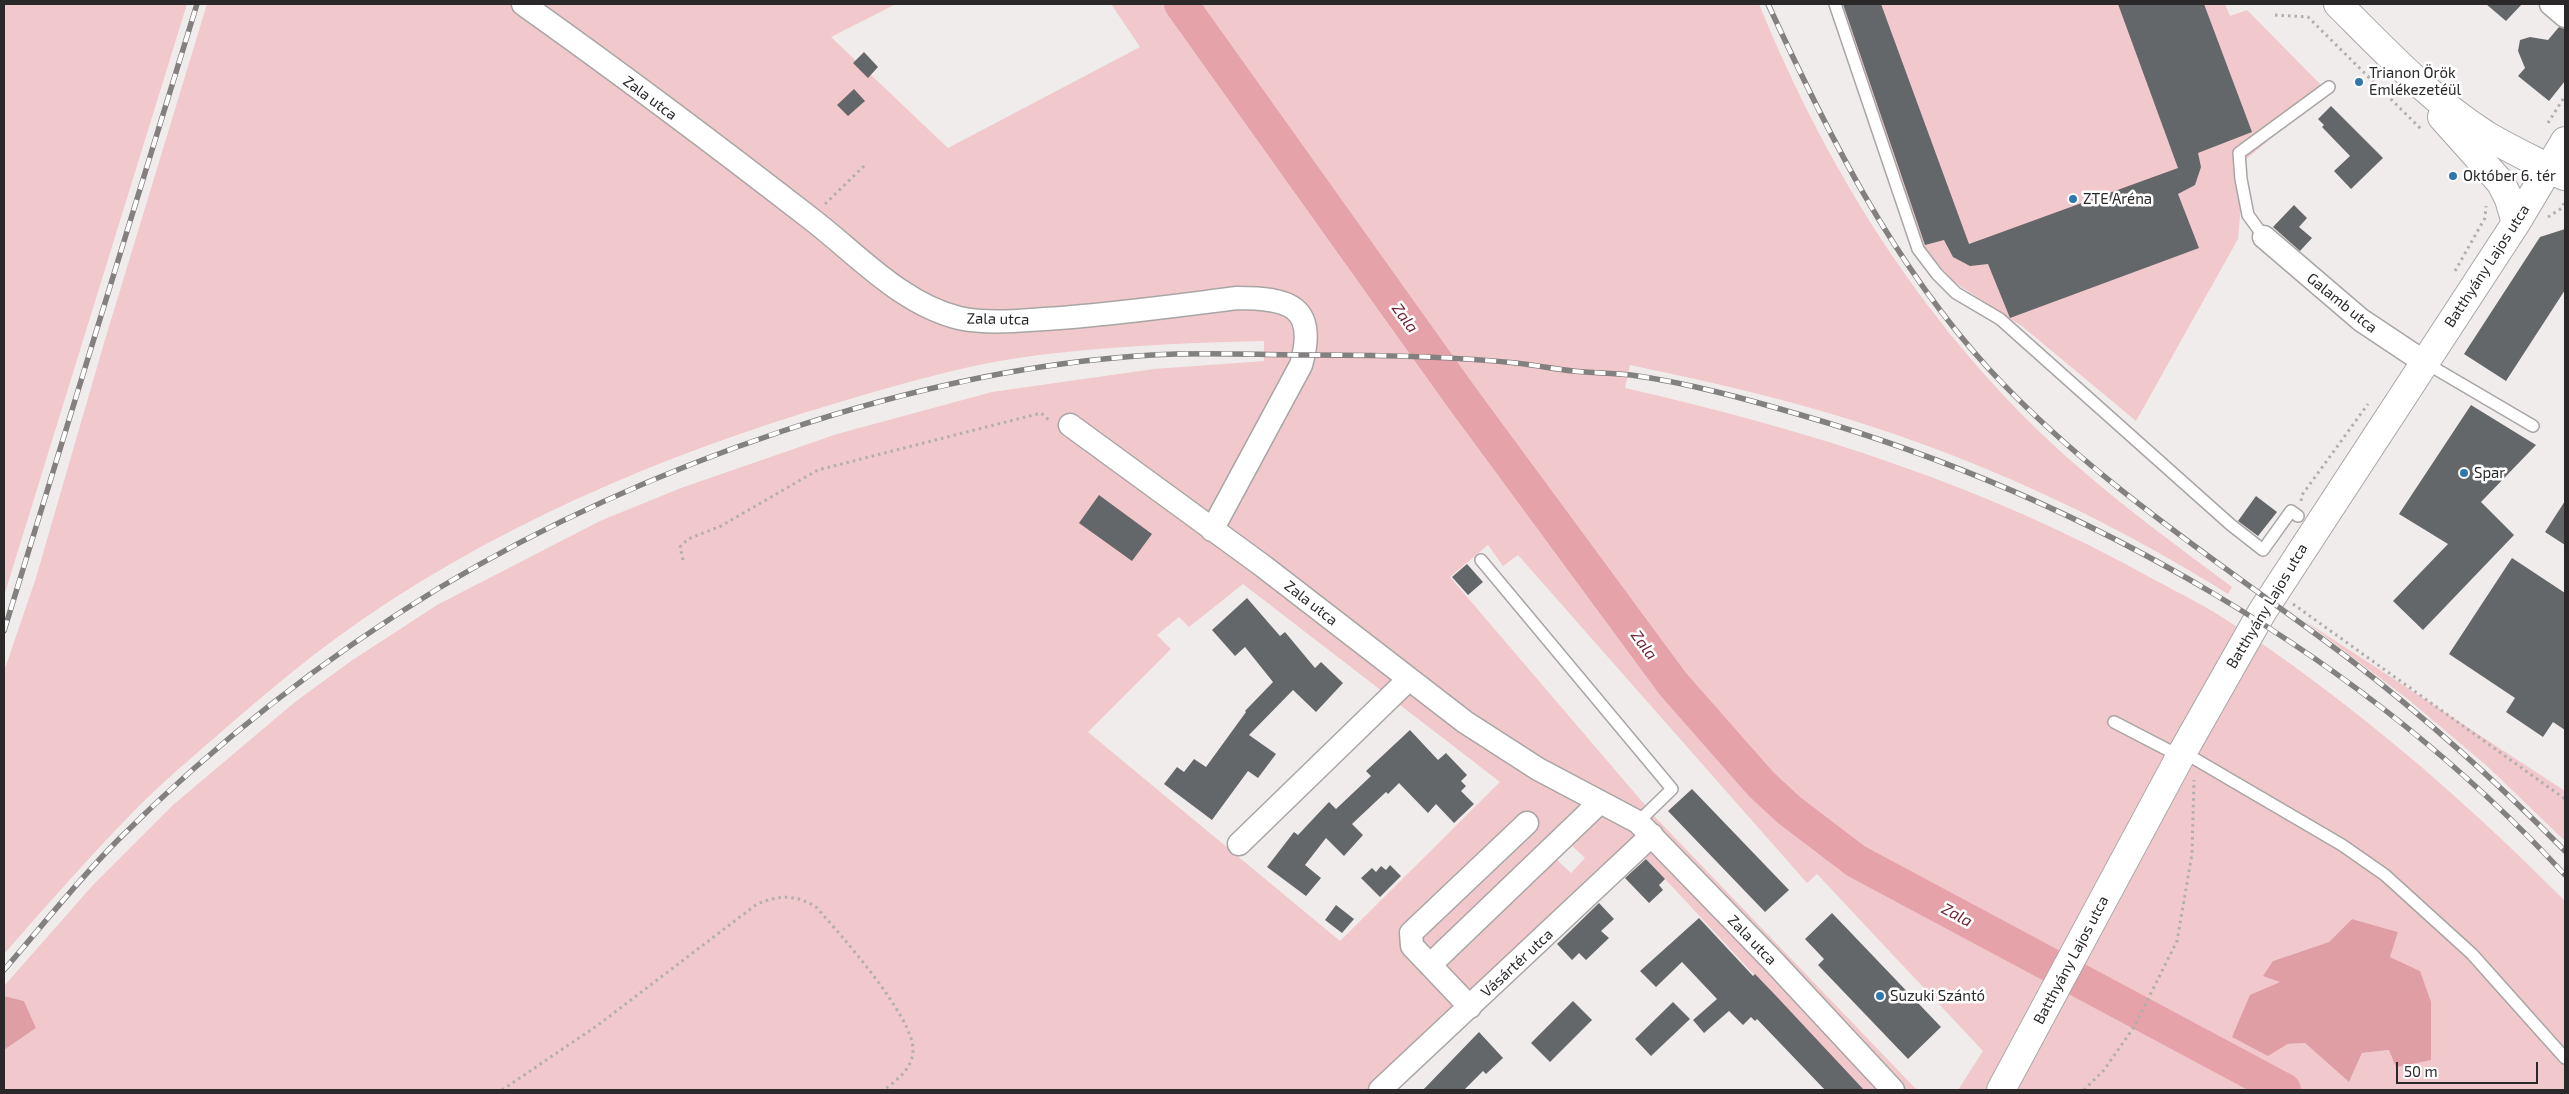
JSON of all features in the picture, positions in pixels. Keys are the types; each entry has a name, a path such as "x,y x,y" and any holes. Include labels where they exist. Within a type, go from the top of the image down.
{"street":[{"name":"Zala utca","path":"523,4 810,218 898,288 924,305 959,318 998,322 1073,317 1237,298 1261,298 1283,301 1296,311 1306,326 1307,337 1301,365 1212,530"},
{"path":"2338,4 2398,64 2455,112 2486,134 2557,172"},
{"path":"2551,4 2565,16"},
{"path":"2398,64 2437,112 2496,175 2509,199 2516,223"},
{"name":"Batthyány Lajos utca","path":"2001,1090 2162,791 2188,757 2280,581 2516,223 2557,172 2556,135"},
{"name":"Galamb utca","path":"2264,237 2361,320 2424,362"},
{"name":"Zala utca","path":"1070,425 1263,566 1465,722 1538,769 1600,802 1645,829 1893,1090"},
{"path":"1239,844 1408,679"},
{"path":"1430,965 1600,802"},
{"path":"1470,1007 1412,946 1411,933 1523,826 1550,850"},
{"name":"Vásártér utca","path":"1380,1090 1470,1007 1645,829"}],"lane":[{"path":"1835,4 1918,249 1947,286 2000,319 2231,525 2263,550 2290,512 2298,516"},
{"path":"2264,237 2248,215 2241,179 2239,153 2330,87"},
{"path":"2424,362 2533,426"},
{"path":"1481,560 1672,789 1645,829"},
{"path":"2114,722 2188,757 2342,844 2385,875 2472,954 2565,1058"}],"path":[{"path":"2275,15 2308,17 2425,133"},
{"path":"2556,135 2565,96"},
{"path":"810,218 864,166"},
{"path":"2452,276 2485,218 2486,202"},
{"path":"683,560 680,548 688,539 721,526 818,470 1041,413 1053,423 1070,425"},
{"path":"2286,599 2565,799"},
{"path":"2084,1090 2104,1070 2136,1022 2177,941 2192,854 2188,757"},
{"path":"502,1090 598,1025 757,904 774,897 805,899 824,915 892,1000 907,1030 913,1050 908,1069 884,1090"}],"shaded area":[{"path":"4,4 187,4 4,596"},
{"path":"207,4 896,4 831,37 948,148 1140,47 1111,4 1759,4 1817,130 1851,191 1888,250 1928,306 1972,360 2019,411 2069,459 2129,509 2232,587 2228,594 2179,564 2129,537 2078,510 2026,486 1920,443 1866,424 1766,396 1630,365 1625,388 1694,404 1830,442 1896,464 2026,516 2090,546 2207,608 2316,682 2360,716 2444,787 2526,862 2565,901 2565,1090 1958,1090 1983,1051 1817,874 1807,883 1518,555 1503,566 1488,545 1450,577 1657,819 1917,1090 1861,1090 1640,852 1387,1090 4,1090 4,1050 36,1028 24,1001 4,996 4,986 93,885 173,805 295,702 351,661 437,605 600,521 681,488 837,434 992,392 1154,369 1264,361 1264,341 1084,350 978,365 885,389 774,423 642,471 577,499 514,529 452,563 393,599 335,639 267,692 147,798 85,863 4,954 4,671 35,581 104,343","holes":["1243,584 1500,782 1340,941 1088,732 1171,649 1157,635 1179,617 1189,627","1570,844 1585,858 1571,873 1556,859","2352,919 2398,932 2390,957 2420,971 2389,1050 2362,1053 2349,1082 2305,1043 2288,1044 2268,1056 2281,982 2273,961 2329,942"]},
{"name":"ZTE Aréna","path":"1831,4 2225,4 2230,16 2247,10 2327,91 2245,160 2238,239 2136,421 2023,327 1954,282 1923,247"},
{"path":"2302,619 2565,791 2565,841 2488,767 2409,700"},
{"path":"2352,919 2398,932 2390,957 2420,971 2431,1002 2431,1060 2396,1067 2389,1050 2362,1053 2349,1082 2305,1043 2288,1044 2268,1056 2232,1037 2250,995 2280,982 2263,976 2273,961 2329,942"},
{"path":"4,996 24,1001 36,1028 4,1050"}],"building":[{"name":"ZTE Aréna","path":"1843,4 1881,4 1969,244 2178,168 2118,4 2204,4 2252,132 2198,153 2201,167 2195,185 2178,194 2199,248 2010,318 1988,264 1970,266 1953,257 1944,240 1925,245"},
{"path":"2486,4 2522,4 2506,21"},
{"path":"2559,27 2565,29 2565,81 2549,101 2518,76 2525,68 2518,51 2520,40 2530,37 2548,40"},
{"path":"864,52 878,67 868,78 853,63"},
{"path":"854,89 865,101 848,116 837,105"},
{"path":"2331,106 2383,158 2351,189 2334,171 2350,156 2322,127 2324,125 2318,119"},
{"path":"2294,205 2307,218 2299,227 2312,238 2300,251 2273,227"},
{"path":"2565,229 2565,290 2506,381 2464,354 2540,237"},
{"path":"2471,405 2536,445 2481,502 2514,535 2423,630 2393,601 2448,544 2399,514"},
{"path":"1099,495 1152,534 1132,561 1079,523"},
{"path":"2256,496 2277,512 2258,536 2238,521"},
{"path":"2565,501 2565,545 2545,532"},
{"path":"2512,558 2565,593 2565,730 2553,722 2543,737 2506,712 2515,698 2449,654"},
{"path":"1467,564 1483,582 1468,595 1452,577"},
{"path":"1247,598 1280,636 1285,632 1315,668 1321,662 1343,683 1316,712 1293,690 1249,735 1276,754 1258,778 1248,771 1212,820 1164,784 1177,767 1184,772 1194,759 1206,767 1245,711 1273,682 1245,647 1235,656 1212,630"},
{"path":"1410,730 1438,760 1446,753 1467,775 1461,781 1466,786 1461,791 1474,804 1454,823 1436,804 1428,813 1399,783 1388,794 1386,792 1352,824 1363,835 1344,856 1326,838 1305,865 1321,878 1306,896 1267,867 1294,832 1298,835 1329,802 1336,809 1371,776 1366,771"},
{"path":"1692,789 1789,890 1765,912 1668,811"},
{"path":"1646,859 1665,879 1659,885 1663,890 1649,903 1625,878"},
{"path":"1390,865 1401,876 1380,897 1361,878 1372,868 1376,872 1381,866 1386,870"},
{"path":"1599,903 1614,919 1601,931 1609,938 1586,960 1579,953 1572,960 1557,944"},
{"path":"1336,905 1354,919 1342,933 1325,920"},
{"name":"Suzuki Szántó","path":"1832,913 1941,1027 1908,1059 1818,965 1824,959 1805,939"},
{"path":"1699,918 1753,976 1755,974 1864,1090 1825,1090 1757,1019 1755,1021 1751,1017 1743,1025 1729,1011 1704,1033 1693,1020 1717,999 1682,962 1656,987 1640,971"},
{"path":"1573,1001 1592,1020 1550,1062 1531,1043"},
{"path":"1673,1002 1690,1019 1651,1056 1635,1039"},
{"path":"1479,1032 1503,1058 1486,1074 1483,1071 1464,1090 1423,1090"}],"waterway":[{"name":"Zala","path":"1181,4 1460,395 1673,684 1761,784 1789,810 1856,861 2284,1090"}],"railway":[{"path":"4,631 197,4"},
{"path":"1768,4 1814,101 1864,195 1921,284 1953,327 1988,368 2071,448 2115,485 2348,658 2405,703 2487,775 2565,851"},
{"path":"4,970 119,839 155,804 232,736 312,673 354,643 439,588 518,544 603,502 691,464 783,431 876,403 969,380 1062,364 1172,354 1440,357 1631,375 1674,382 1738,397 1907,449 2012,491 2115,539 2214,594 2310,655 2401,723 2486,796 2565,875"}],"place":[{"name":"Trianon Örök Emlékezetéül","path":"2359,82"},
{"name":"Október 6. tér","path":"2453,176"},
{"name":"ZTE Aréna","path":"2073,199"},
{"name":"Spar","path":"2464,473"},
{"name":"Suzuki Szántó","path":"1880,996"}]}
